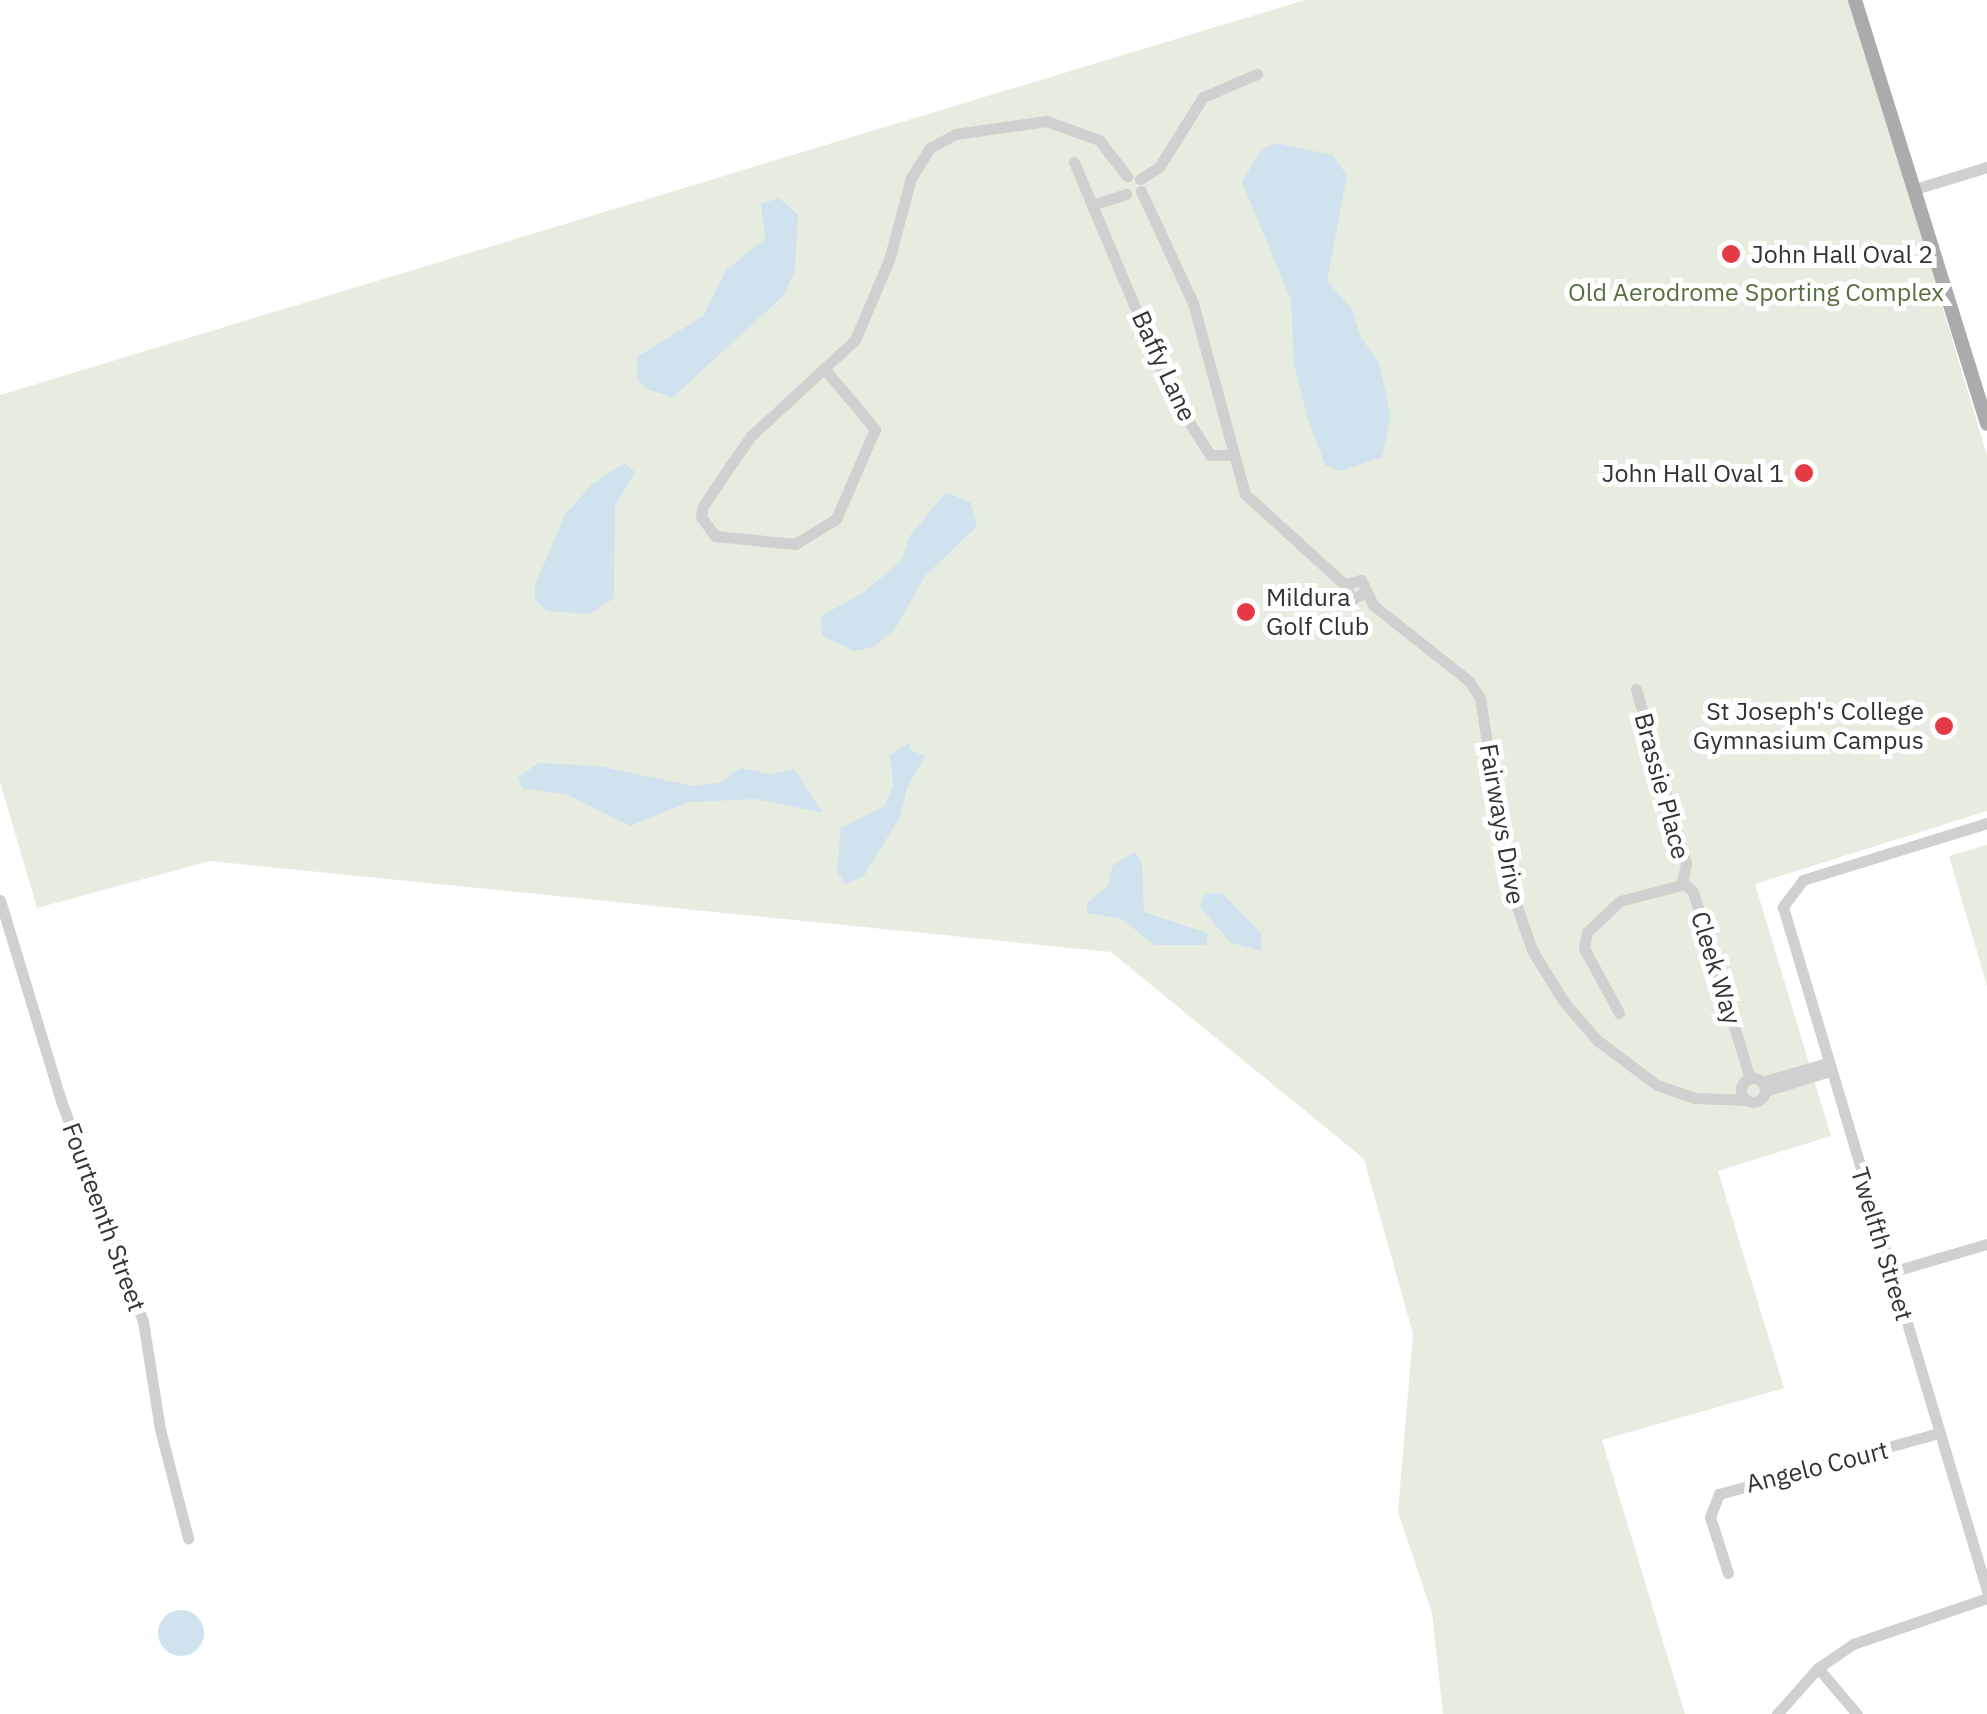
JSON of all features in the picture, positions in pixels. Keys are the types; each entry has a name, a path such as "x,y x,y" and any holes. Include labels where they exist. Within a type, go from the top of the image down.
{"main road":[{"path":"1854,0 1881,72 1987,424"},
{"path":"1865,0 1881,72"}],"street":[{"path":"1074,162 1092,205 1129,188 1159,167 1203,97 1257,74"},
{"path":"826,372 874,430 836,519 794,544 714,536 701,517 703,506 730,466 752,436 826,372 862,328 915,169 937,143 965,132 1046,121 1099,140 1145,206 1192,303 1232,456 1251,502 1346,582 1348,598 1362,596 1362,580 1346,582"},
{"path":"1916,188 1987,167"},
{"name":"Baffy Lane","path":"1092,205 1172,395 1210,456 1232,456"},
{"name":"Fairways Drive","path":"1362,596 1470,681 1480,698 1509,884 1532,950 1564,1002 1597,1040 1656,1085 1696,1098 1730,1096 1747,1100"},
{"name":"Brassie Place","path":"1636,689 1686,863 1682,883"},
{"name":"Twelfth Street","path":"1987,824 1803,880 1786,896 1784,912 1987,1594"},
{"name":"Cleek Way","path":"1619,1012 1584,948 1586,932 1620,900 1682,883 1693,892 1754,1084 1747,1100"},
{"name":"Fourteenth Street","path":"0,900 61,1101 142,1321 160,1429 188,1538"},
{"path":"1730,1096 1754,1084 1829,1067"},
{"path":"1747,1100 1758,1100 1754,1084"},
{"path":"1891,1272 1987,1244"},
{"name":"Angelo Court","path":"1728,1572 1710,1510 1719,1494 1940,1434"},
{"path":"1777,1714 1818,1668 1874,1634 1987,1594"},
{"path":"1818,1668 1857,1714"}],"green space":[{"name":"Old Aerodrome Sporting Complex","path":"1305,0 1850,0 1987,455 1987,811 1755,884 1831,1136 1718,1171 1784,1388 1602,1440 1685,1714 1443,1714 1432,1613 1398,1512 1413,1334 1364,1159 1111,952 210,861 37,908 0,782 0,395"},
{"path":"1987,845 1987,986 1949,856"}],"water":[{"path":"1276,143 1332,155 1347,175 1327,281 1352,309 1360,336 1379,363 1391,416 1382,457 1341,471 1325,465 1307,416 1294,365 1291,300 1242,182 1261,150"},
{"path":"779,198 798,215 795,270 784,295 673,397 646,389 637,378 637,357 703,316 726,270 765,239 761,204"},
{"path":"624,463 635,472 615,506 614,598 590,614 547,611 535,600 535,585 565,515 591,485"},
{"path":"946,492 971,503 977,526 925,576 895,629 874,647 854,651 822,636 821,616 863,593 902,560 909,537"},
{"path":"911,742 910,750 925,756 907,788 900,817 863,877 845,884 837,871 841,828 885,806 893,785 890,755"},
{"path":"539,763 599,766 692,786 719,783 740,768 770,774 794,769 823,813 756,799 689,802 630,826 568,795 522,788 518,777"},
{"path":"1135,852 1142,863 1144,912 1207,933 1207,945 1154,945 1122,919 1087,913 1087,903 1107,887 1113,865"},
{"path":"1205,893 1223,894 1261,933 1261,951 1230,942 1200,907"},
{"path":"181,1610 197,1617 204,1633 197,1649 181,1656 165,1649 158,1633 165,1617"}],"place":[{"name":"John Hall Oval 2","path":"1731,254"},
{"name":"John Hall Oval 1","path":"1804,473"},
{"name":"Mildura Golf Club","path":"1246,612"},
{"name":"St Joseph's College Gymnasium Campus","path":"1944,726"}]}
